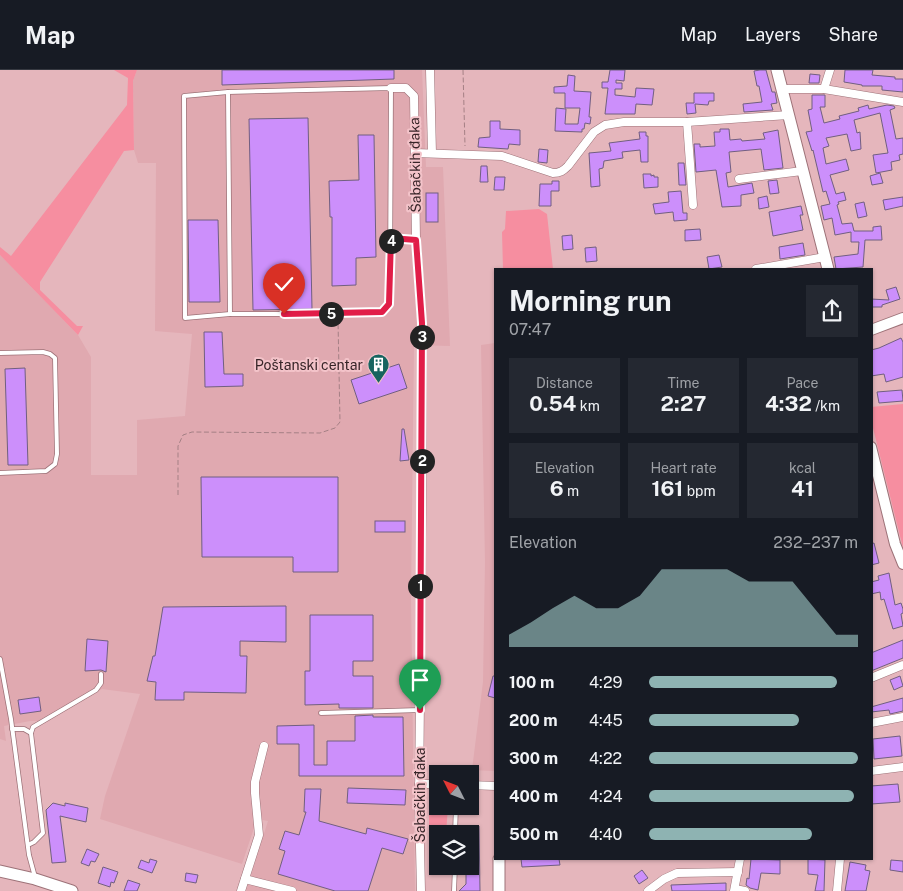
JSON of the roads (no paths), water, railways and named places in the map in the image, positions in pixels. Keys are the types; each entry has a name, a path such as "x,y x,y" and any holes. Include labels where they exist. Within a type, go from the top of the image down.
{"main road":[{"path":"778,70 826,263"},
{"path":"499,860 499,891"},
{"path":"0,870 72,891"}],"street":[{"name":"Šabačkih đaka","path":"430,70 432,153"},
{"path":"824,90 830,70"},
{"name":"Šabačkih đaka","path":"391,88 406,88 414,96 416,240 422,323 421,891"},
{"path":"782,89 824,90 903,102"},
{"path":"415,154 502,156 558,173 568,166 594,132 605,124 624,122 687,122 789,115"},
{"path":"687,122 693,205"},
{"path":"739,179 802,171"},
{"path":"768,268 826,263"},
{"path":"873,329 903,318"},
{"path":"873,455 895,544 903,564"},
{"path":"873,677 903,665"},
{"path":"873,723 903,717"},
{"path":"241,891 259,835 255,793 264,746"},
{"path":"873,771 903,768"},
{"path":"420,784 429,784"},
{"path":"479,785 494,786"},
{"path":"740,860 735,890 745,891"},
{"path":"837,891 840,860"},
{"path":"648,891 664,879 677,873 738,872"},
{"path":"245,878 292,891"}],"lane":[{"path":"391,88 389,304 382,312 230,314 185,318 183,213 184,96 228,92 391,88"},
{"path":"228,92 230,314"},
{"path":"391,238 416,240"},
{"path":"0,353 43,352 55,358 57,454 55,464 46,471 0,473"},
{"path":"0,660 31,864 35,879"},
{"path":"28,845 43,833 31,733 33,727 96,690 101,683 101,674"},
{"path":"321,713 420,710"},
{"path":"12,729 24,729 31,733"},
{"path":"454,891 455,875"}],"place":[{"name":"Poštanski centar","path":"379,384"}]}
